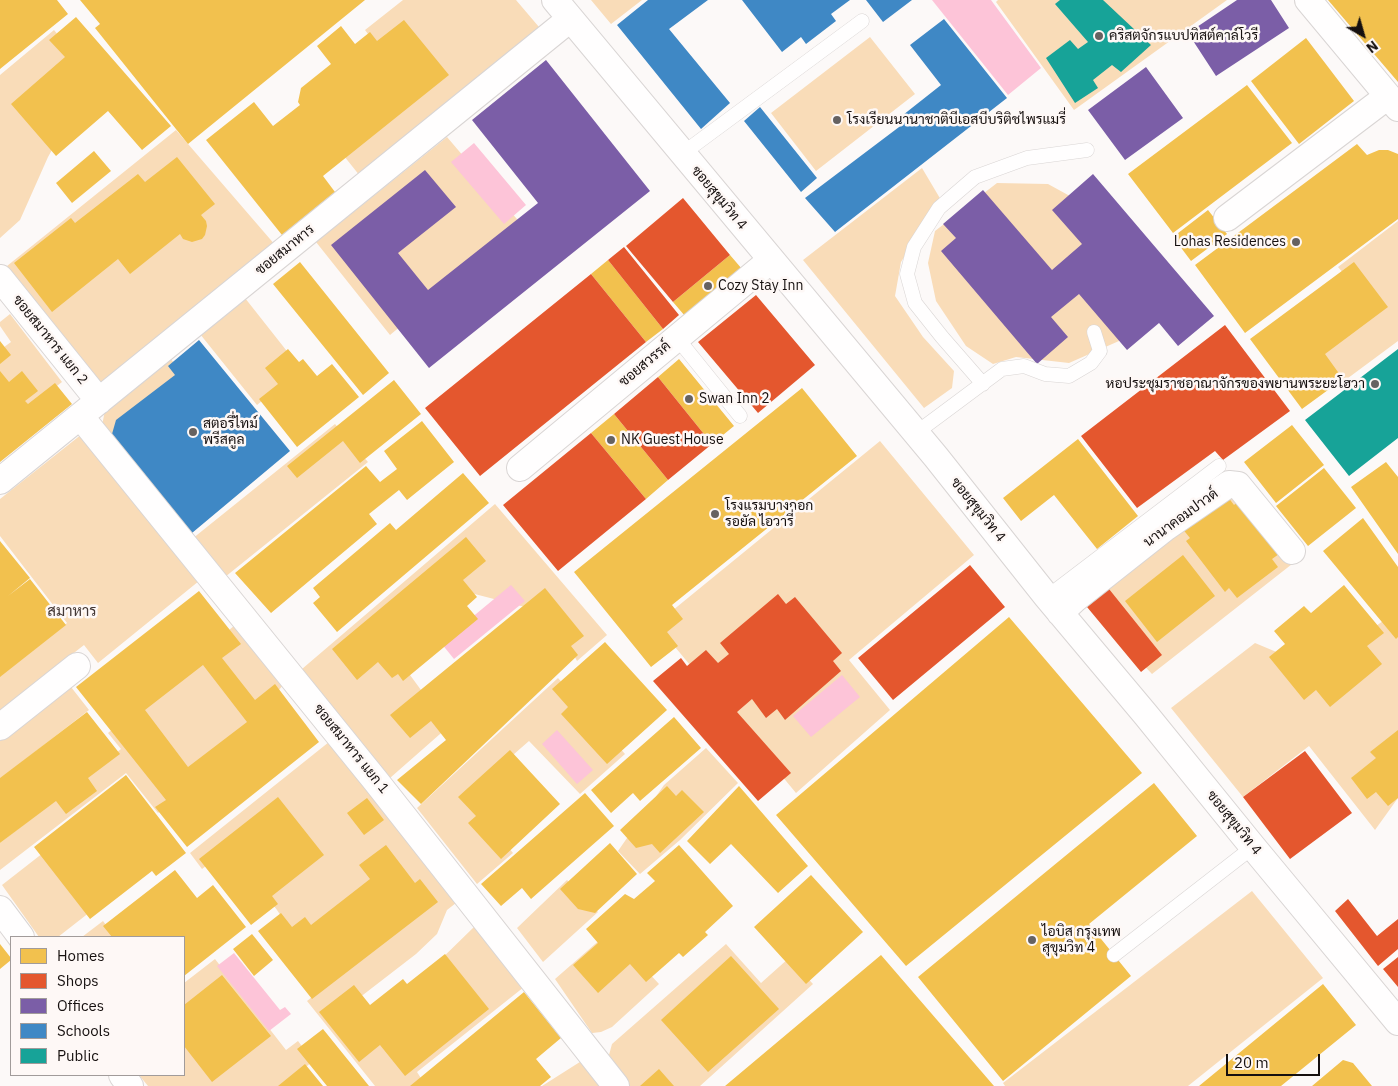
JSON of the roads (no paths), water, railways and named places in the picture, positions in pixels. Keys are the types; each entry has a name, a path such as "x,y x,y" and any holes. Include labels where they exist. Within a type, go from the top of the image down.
{"street":[{"path":"1227,218 1393,102 1308,0"},
{"name":"ซอยสุขุมวิท 4","path":"562,9 916,433 1053,605 1146,715 1398,1022"},
{"name":"ซอยสมาหาร","path":"0,481 90,409 562,9"},
{"name":"ซอยสวรรค์","path":"520,468 771,260"},
{"name":"ซอยสมาหาร แยก 2","path":"2,285 90,409"},
{"name":"ซอยสมาหาร แยก 1","path":"90,409 375,780 616,1086"},
{"name":"นานาคอมปาวด์","path":"1053,605 1075,599 1165,528 1229,484 1238,485 1292,551"},
{"path":"0,727 77,666"},
{"path":"0,909 20,936"}],"lane":[{"path":"682,154 862,21"},
{"path":"983,384 915,303 907,274 914,247 939,208 974,177 1027,158 1087,150"},
{"path":"916,433 1002,369 1024,366 1045,374 1069,376 1091,363 1100,350 1094,332"},
{"path":"677,338 740,416"},
{"path":"1053,605 1219,466"},
{"path":"1114,955 1253,847"}],"place":[{"name":"คริสตจักรแบปทิสต์คาล์โวรี","path":"1099,36"},
{"name":"โรงเรียนนานาชาติบีเอสบีบริติชไพรแมรี่","path":"837,120"},
{"name":"Lohas Residences","path":"1296,242"},
{"name":"Cozy Stay Inn","path":"708,286"},
{"name":"หอประชุมราชอาณาจักรของพยานพระยะโฮวา","path":"1375,384"},
{"name":"Swan Inn 2","path":"689,399"},
{"name":"สตอรี่ไทม์ พรีสคูล","path":"193,432"},
{"name":"NK Guest House","path":"611,440"},
{"name":"โรงแรมบางกอก รอยัล ไอวารี่","path":"715,514"},
{"name":"ไอบิส กรุงเทพ สุขุมวิท 4","path":"1032,940"}],"district":[{"name":"สมาหาร","path":"72,612"}]}
